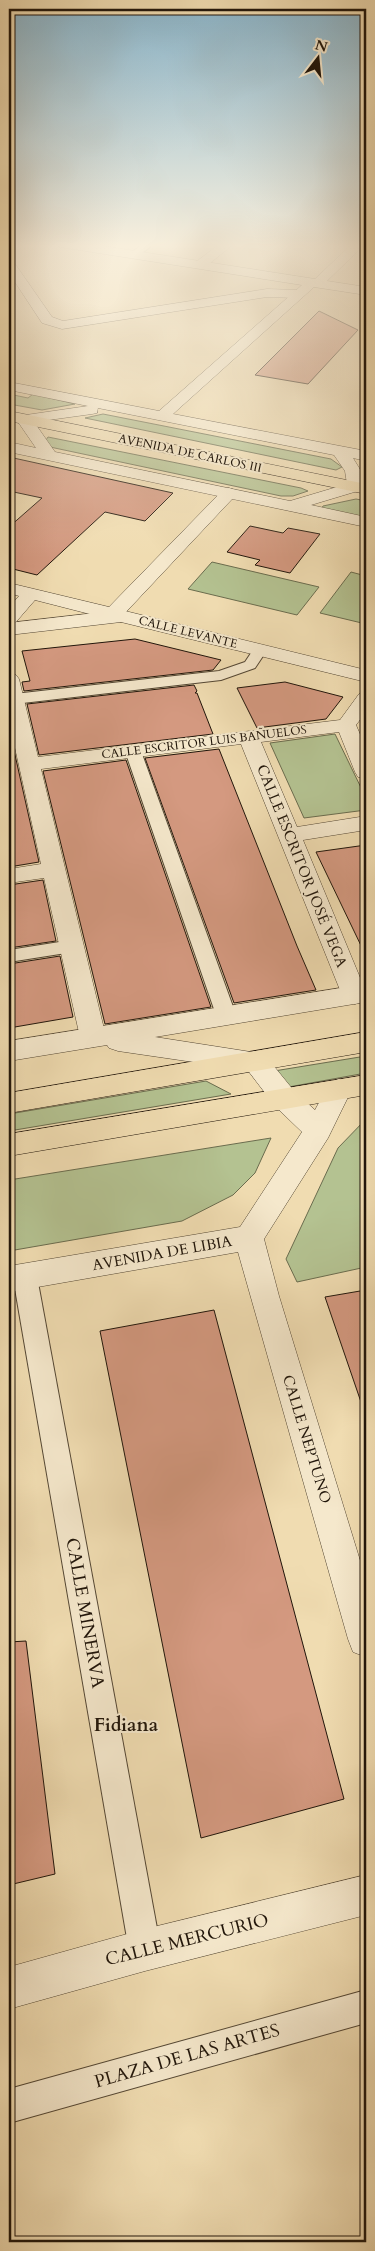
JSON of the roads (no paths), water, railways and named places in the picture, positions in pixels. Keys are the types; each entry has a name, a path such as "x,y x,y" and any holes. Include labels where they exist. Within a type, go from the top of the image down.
{"main road":[{"name":"AVENIDA DE CARLOS III","path":"16,417 361,488"},
{"path":"9,1103 366,1042"},
{"path":"9,1145 366,1085"}],"street":[{"path":"162,416 237,348"},
{"name":"AVENIDA DE CARLOS III","path":"9,386 366,456"},
{"name":"AVENIDA DE CARLOS III","path":"16,417 116,407"},
{"path":"16,417 49,456"},
{"path":"9,447 366,522"},
{"path":"289,506 361,488 354,471 340,451"},
{"path":"9,629 117,615 228,493"},
{"name":"CALLE LEVANTE","path":"9,588 366,676"},
{"path":"9,618 30,594"},
{"path":"93,1037 11,689 221,675 250,665 260,650"},
{"path":"366,698 346,725 366,772"},
{"name":"CALLE ESCRITOR LUIS BAÑUELOS","path":"29,764 346,725"},
{"name":"CALLE ESCRITOR JOSÉ VEGA","path":"249,737 289,835 361,994"},
{"path":"134,751 226,1015"},
{"path":"289,835 366,823"},
{"path":"9,876 54,869"},
{"path":"9,956 72,946"},
{"path":"9,1051 361,994"},
{"path":"93,1037 255,1061 285,1099 318,1130"},
{"name":"AVENIDA DE LIBIA","path":"17,1278 249,1238 318,1130 339,1089"},
{"name":"CALLE NEPTUNO","path":"249,1238 264,1296 366,1639"},
{"name":"CALLE MINERVA","path":"17,1278 145,1950"},
{"name":"CALLE MERCURIO","path":"9,1988 145,1950 366,1895"},
{"name":"PLAZA DE LAS ARTES","path":"9,2106 366,2006"}],"district":[{"name":"Fidiana","path":"126,1725"}]}
